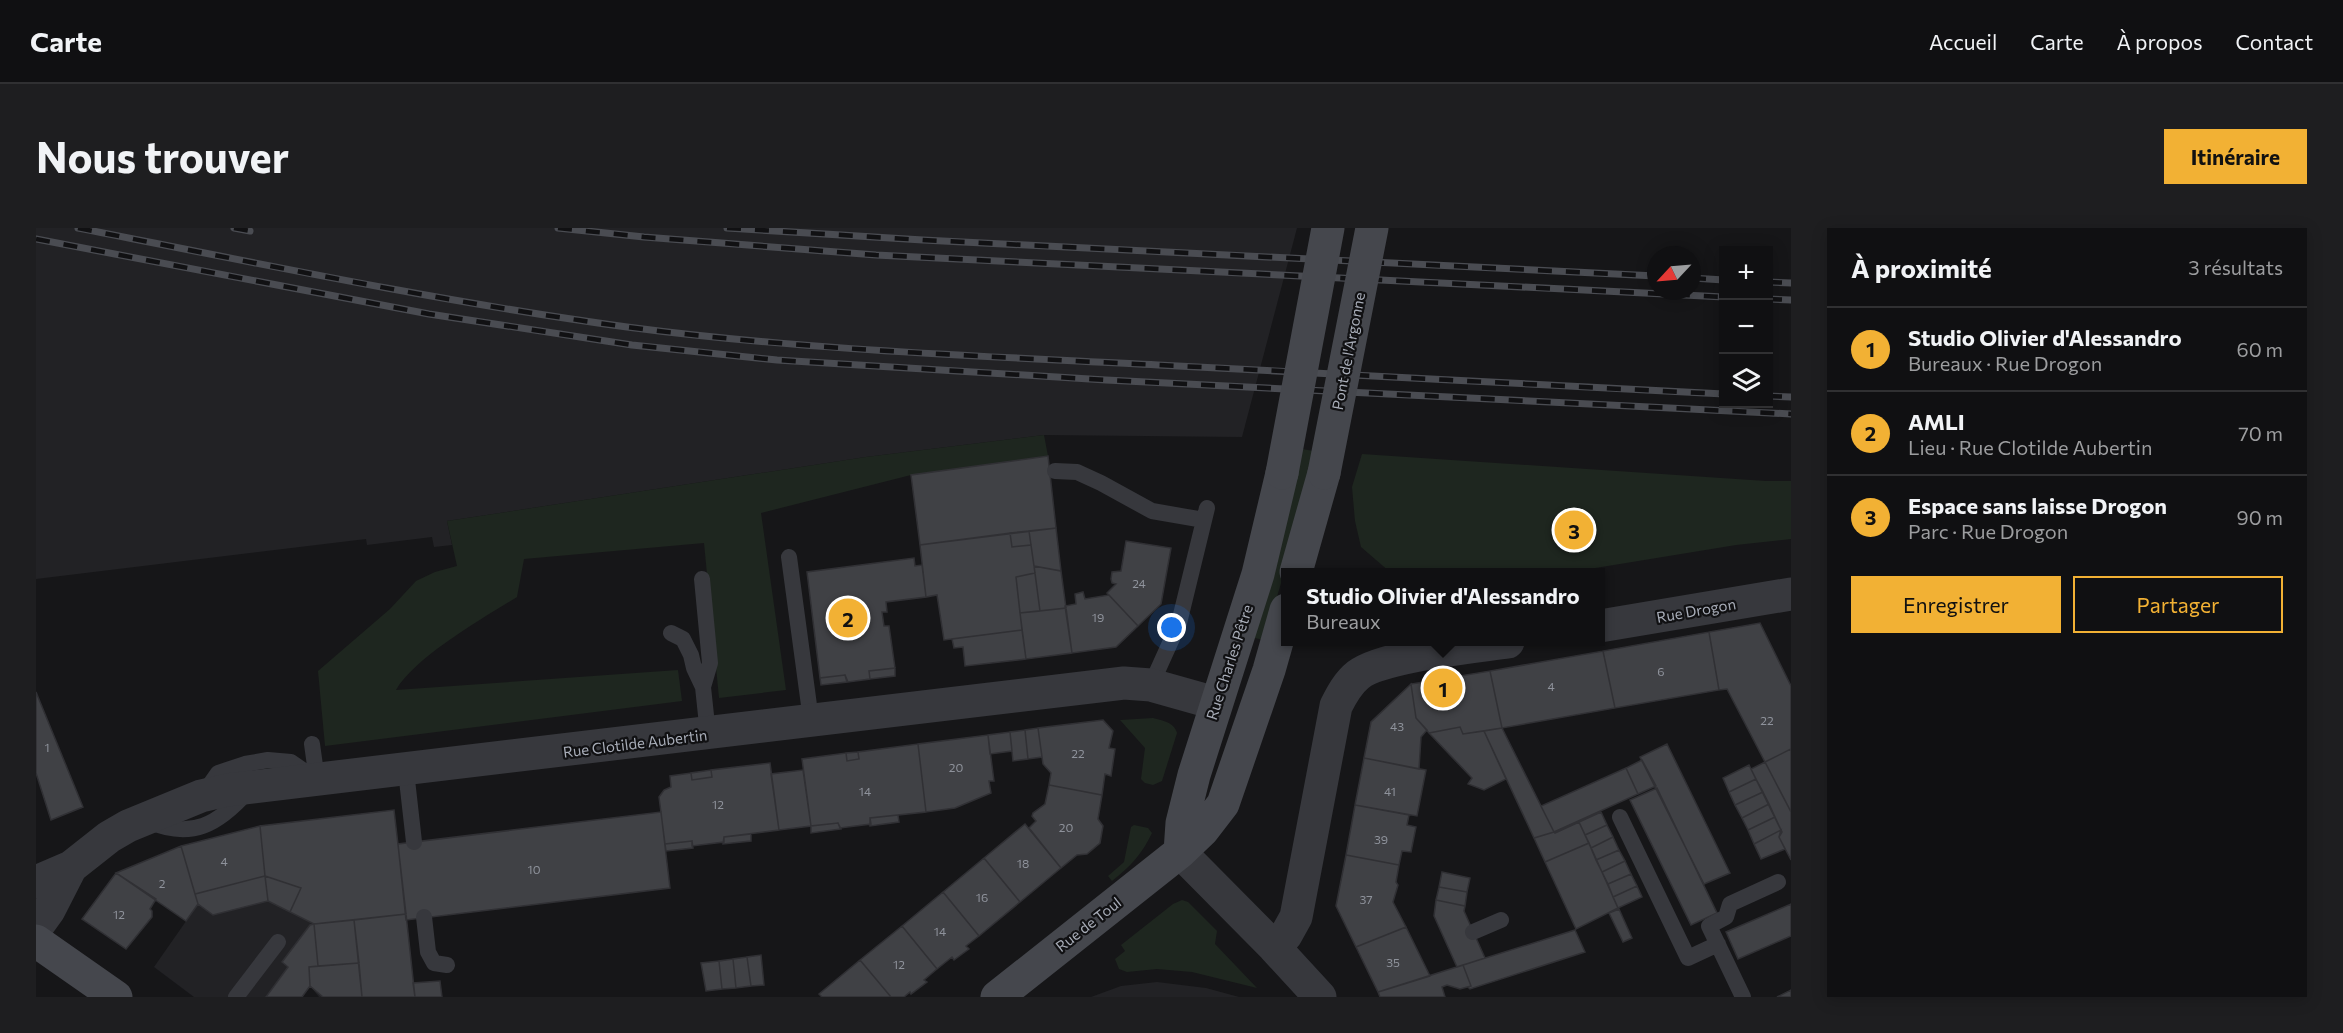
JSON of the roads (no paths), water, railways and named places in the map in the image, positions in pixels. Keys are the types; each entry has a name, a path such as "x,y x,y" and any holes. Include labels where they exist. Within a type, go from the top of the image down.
{"main road":[{"name":"Rue Charles Pêtre","path":"1180,852 1184,813 1215,703 1258,574 1282,473 1328,228"},
{"name":"Pont de l'Argonne","path":"1297,568 1324,473 1372,228"},
{"path":"1180,852 1203,830 1223,804 1281,626"},
{"path":"1215,703 1254,713"},
{"name":"Rue de Toul","path":"997,997 1180,852"},
{"path":"36,941 116,997"}],"street":[{"name":"Rue Drogon","path":"1605,625 1791,594"},
{"path":"1274,947 1286,935 1296,917 1336,705 1343,692 1357,676 1369,668 1394,661 1484,646"},
{"name":"Rue Clotilde Aubertin","path":"36,882 71,867 109,837 143,819 201,796 251,788 1124,683 1151,685 1215,703"},
{"path":"1180,852 1320,997"},
{"name":"Rue Clotilde Aubertin","path":"36,928 49,910 71,867"}],"lane":[{"path":"1055,471 1077,472 1152,511 1205,514 1179,623 1151,685"},
{"path":"789,557 811,720"},
{"path":"702,579 710,663 703,687"},
{"path":"671,633 683,639 703,687 708,734"},
{"path":"312,744 317,780"},
{"path":"201,796 218,773 244,764 268,760 291,762 317,780"},
{"path":"406,771 414,842"},
{"path":"143,819 166,829 193,830 213,822 233,808 251,788"},
{"path":"1620,817 1688,958 1718,944"},
{"path":"1743,997 1709,926 1726,917 1730,903 1778,882"},
{"path":"424,917 428,952 434,963 447,965"},
{"path":"1473,932 1501,920"},
{"path":"237,997 278,942"}],"railway":[{"path":"78,228 421,294 558,317 693,335 826,347 959,355 1719,394"},
{"path":"234,228 250,231"},
{"path":"558,228 876,255 1719,297"},
{"path":"727,228 923,240 1647,276"},
{"path":"36,239 429,314 632,345 777,360 1106,380 1791,414"},
{"path":"1701,279 1719,280"},
{"path":"1773,282 1791,283"},
{"path":"1773,299 1791,300"},
{"path":"1773,396 1791,397"}],"place":[{"name":"Espace sans laisse Drogon","path":"1574,530"},
{"name":"AMLI","path":"848,618"},
{"name":"Studio Olivier d'Alessandro","path":"1443,688"}]}
